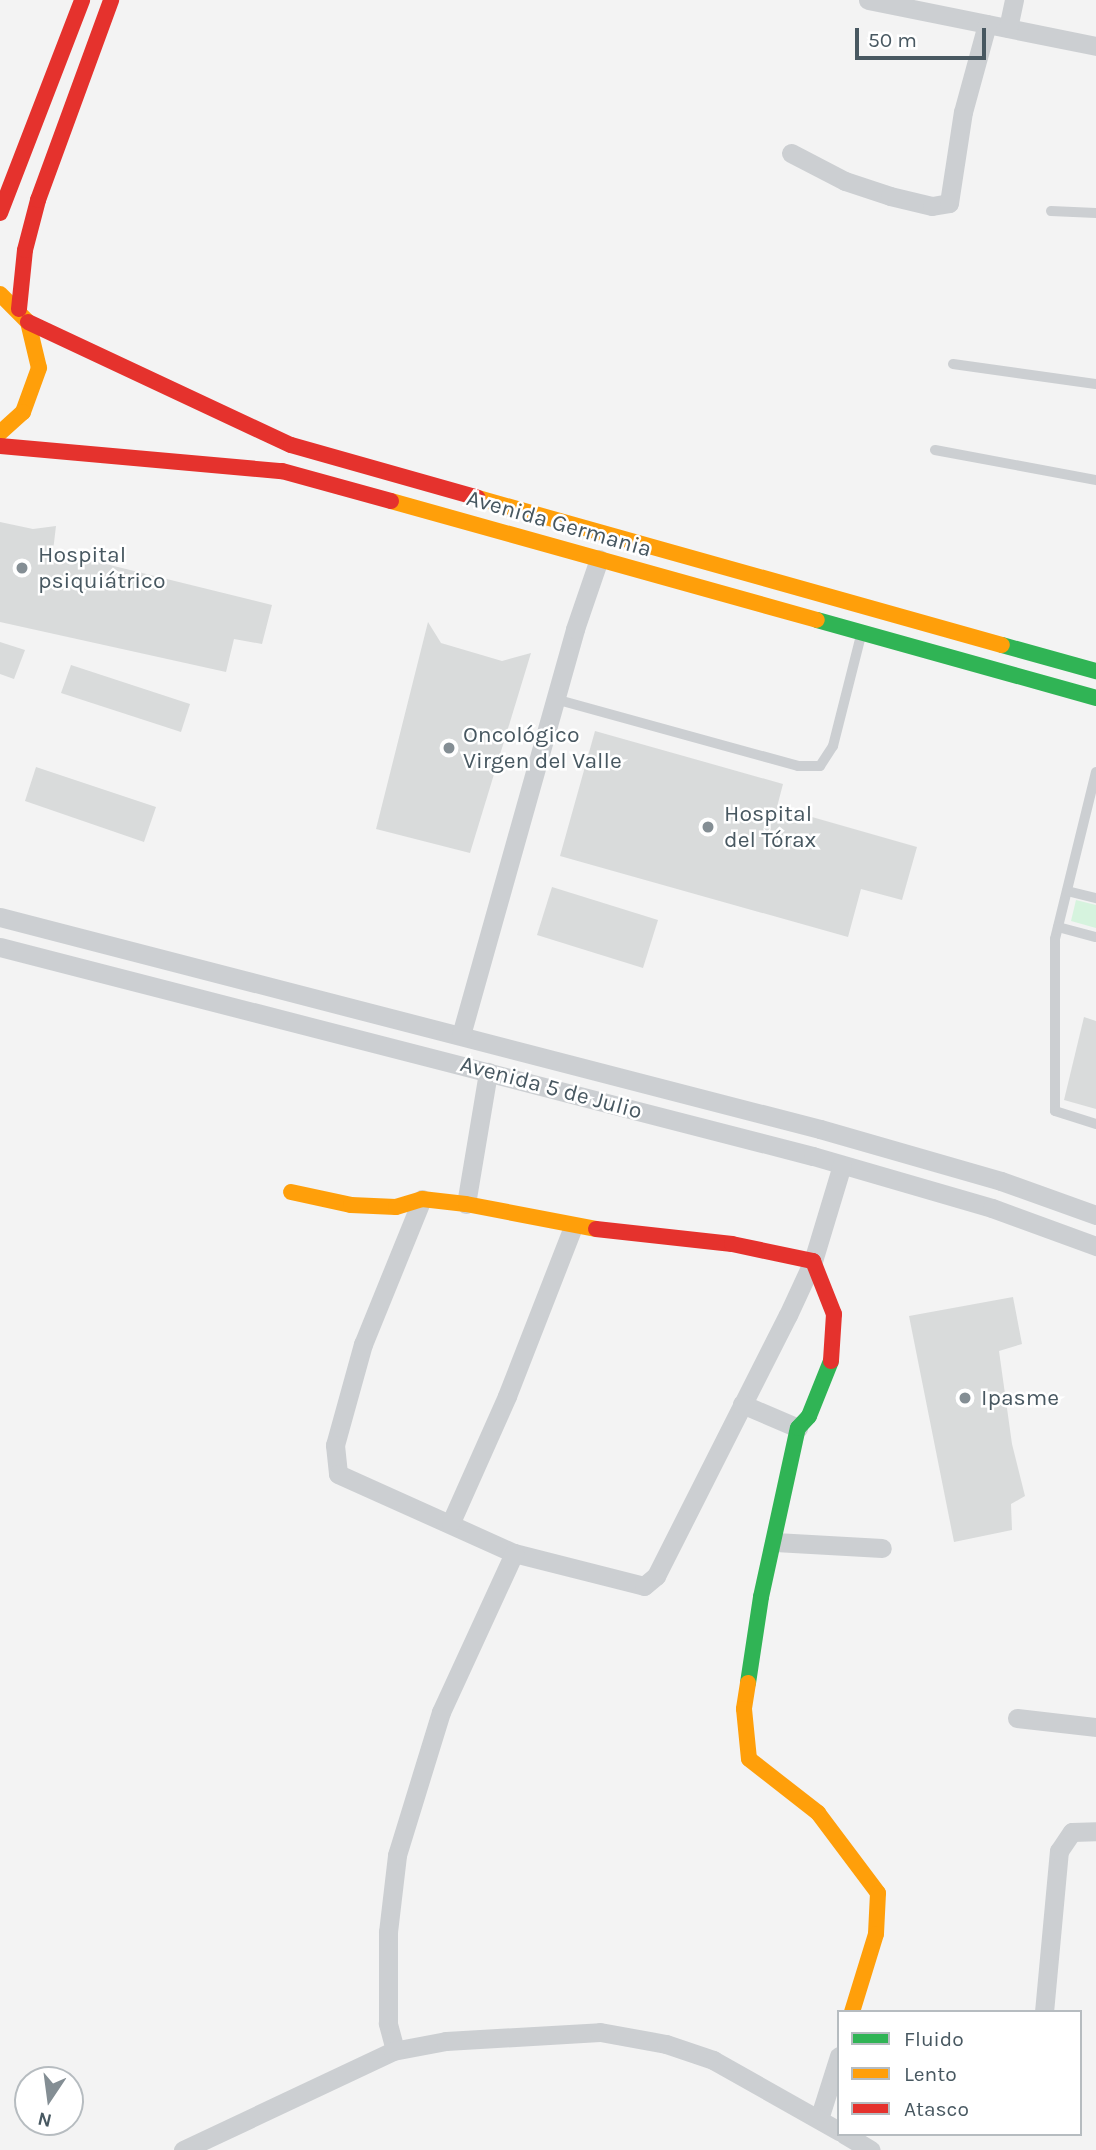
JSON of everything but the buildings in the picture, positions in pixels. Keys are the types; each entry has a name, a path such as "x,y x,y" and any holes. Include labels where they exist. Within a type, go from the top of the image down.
{"street":[{"path":"0,213 82,0"},
{"path":"0,433 23,412 37,384 39,352 24,315 25,250 38,200 111,0"},
{"path":"867,0 1096,46"},
{"path":"1008,28 1014,0"},
{"path":"791,153 845,181 890,196 932,206 949,203 963,112 987,24"},
{"name":"Avenida Germania","path":"0,294 24,315 298,447 1096,671"},
{"name":"Avenida Germania","path":"0,446 275,469 1096,698"},
{"path":"461,1035 555,699 599,559"},
{"name":"Avenida 5 de Julio","path":"0,917 820,1129 1001,1181 1096,1215"},
{"name":"Avenida 5 de Julio","path":"0,947 842,1165 992,1208 1096,1246"},
{"path":"466,1204 488,1072"},
{"path":"422,1199 363,1344 335,1445 338,1474 451,1522 514,1553 644,1586 656,1576 813,1261 842,1165"},
{"path":"291,1192 351,1205 396,1207 422,1199 466,1204 573,1227 732,1244 813,1261"},
{"path":"451,1522 508,1396 573,1227"},
{"path":"813,1261 834,1314 831,1362 809,1416 798,1428 761,1597 744,1709 749,1759 818,1813 862,1866 878,1894 876,1934 853,2010"},
{"path":"742,1404 798,1428"},
{"path":"775,1542 882,1548"},
{"path":"395,2050 388,2023 388,1945 397,1855 441,1712 514,1553"},
{"path":"1017,1718 1096,1727"},
{"path":"1045,2010 1059,1851 1072,1832 1096,1831"},
{"path":"183,2150 395,2050 446,2041 600,2032 666,2044 713,2060 837,2130"},
{"path":"819,2119 837,2062"},
{"path":"847,2136 871,2150"}],"lane":[{"path":"1051,211 1096,213"},
{"path":"953,364 1096,384"},
{"path":"935,450 1096,480"},
{"path":"555,699 798,766 820,766 833,746 861,633"},
{"path":"1096,772 1058,927 1055,1111 1096,1124"},
{"path":"1067,891 1096,898"},
{"path":"1058,927 1096,937"}],"green space":[{"path":"1076,900 1096,905 1096,928 1071,921"}],"traffic: fast":[{"path":"817,620 1096,698"},
{"path":"1002,645 1096,671"},
{"path":"748,1683 761,1597 798,1428 809,1416 831,1361"}],"traffic: slow":[{"path":"0,294 28,322 39,368 23,412 0,433"},
{"path":"478,498 1002,645"},
{"path":"391,501 817,620"},
{"path":"291,1192 351,1205 396,1207 422,1199 466,1204 596,1229"},
{"path":"748,1683 744,1709 749,1759 818,1813 878,1893 876,1934 853,2010"}],"traffic: jam":[{"path":"0,213 82,0"},
{"path":"19,309 25,250 38,200 111,0"},
{"path":"28,322 291,445 478,498"},
{"path":"0,446 282,471 391,501"},
{"path":"596,1229 732,1244 813,1261 834,1314 831,1361"}],"place":[{"name":"Hospital psiquiátrico","path":"22,568"},
{"name":"Oncológico Virgen del Valle","path":"449,748"},
{"name":"Hospital del Tórax","path":"708,827"},
{"name":"Ipasme","path":"965,1398"}]}
